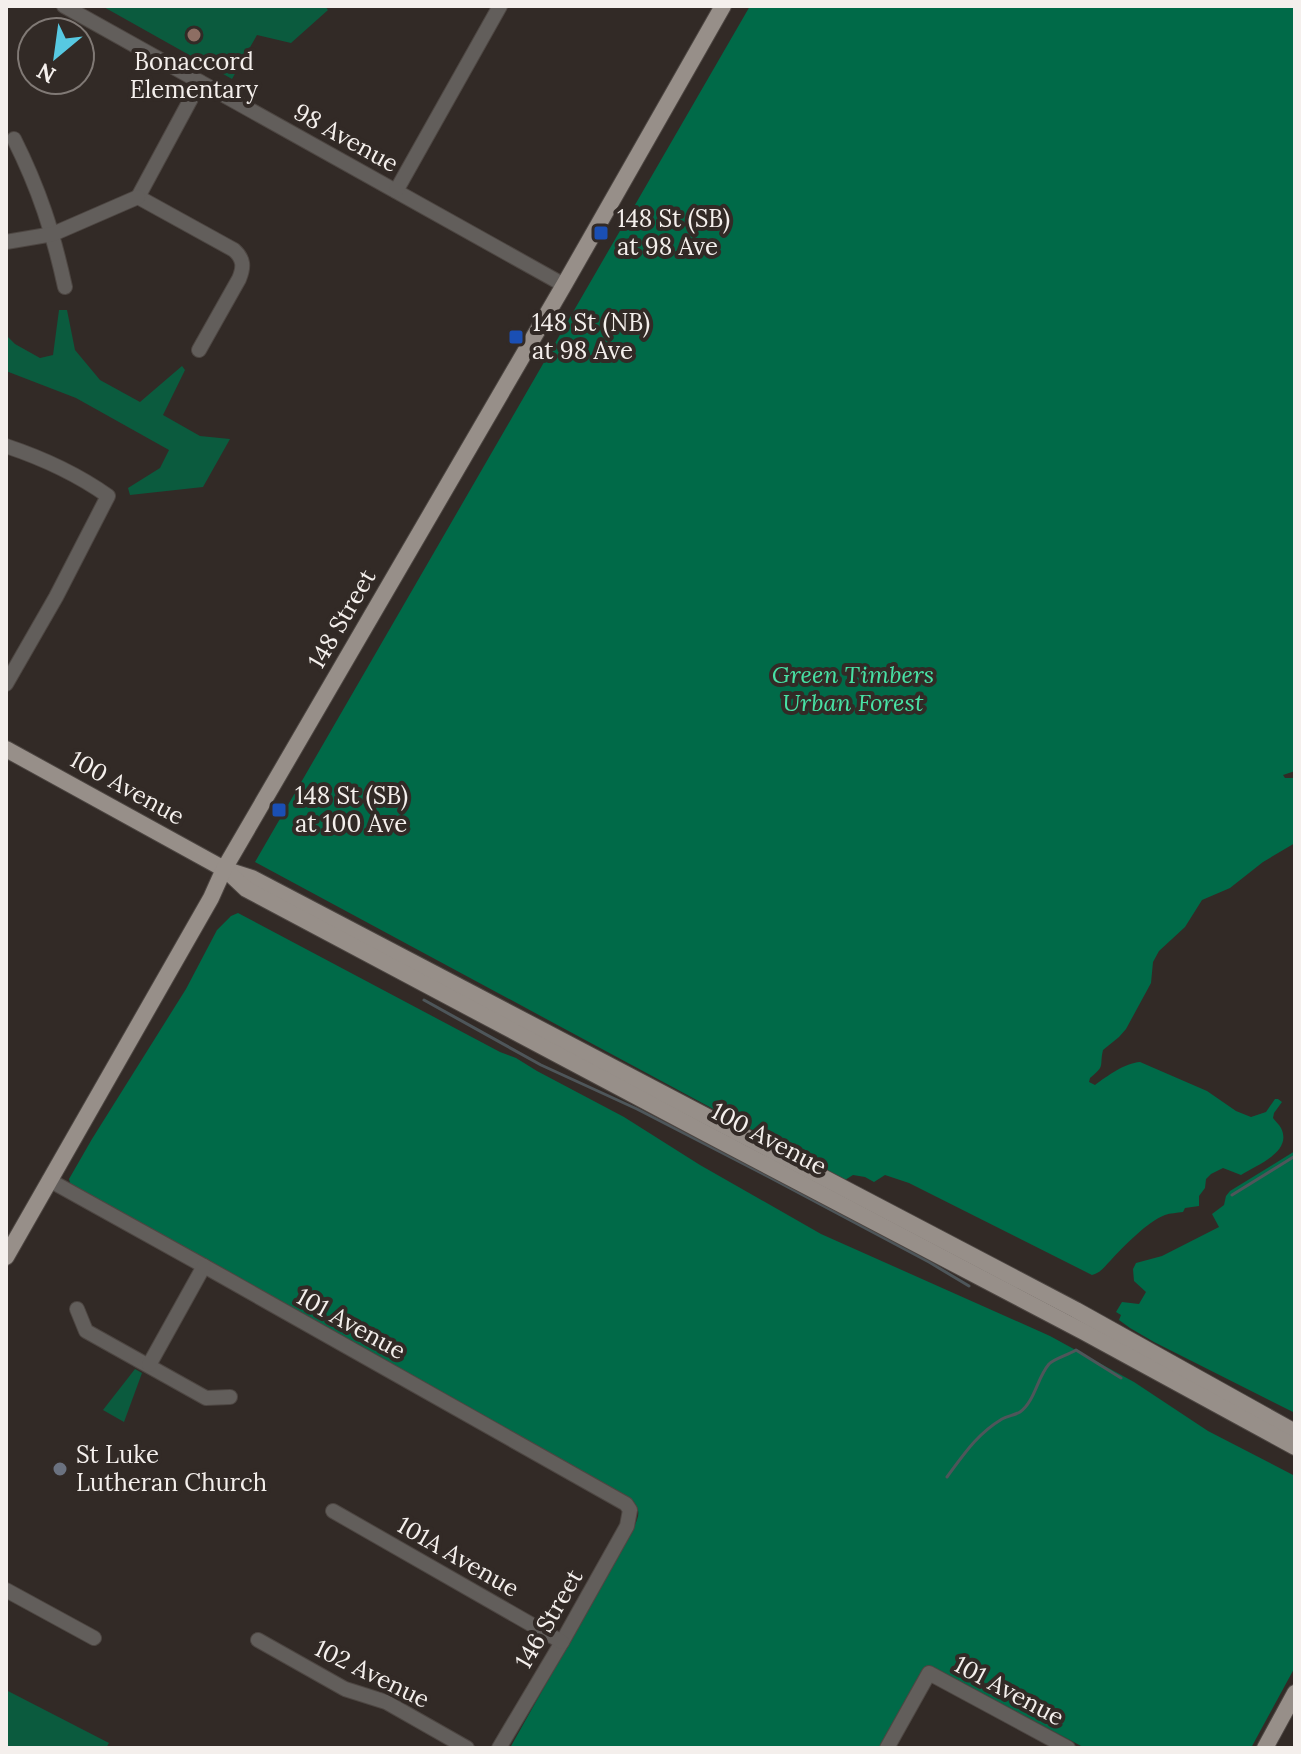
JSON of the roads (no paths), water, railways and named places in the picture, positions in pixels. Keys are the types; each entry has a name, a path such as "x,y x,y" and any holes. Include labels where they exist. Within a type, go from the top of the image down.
{"main road":[{"name":"148 Street","path":"6,1257 211,898 224,869 723,6"},
{"name":"100 Avenue","path":"6,749 224,869 252,878 1076,1310 1295,1432"},
{"name":"100 Avenue","path":"224,869 246,889 1069,1323 1295,1447"},
{"path":"1265,1748 1295,1693"}],"street":[{"name":"98 Avenue","path":"64,6 564,285"},
{"path":"396,191 500,6"},
{"path":"6,242 53,234 138,197 200,82"},
{"path":"14,139 33,176 53,234 65,287"},
{"path":"138,197 234,250 243,262 239,279 199,350"},
{"path":"6,446 36,456 108,496 56,597 6,684"},
{"name":"101 Avenue","path":"49,1180 626,1504 630,1510"},
{"path":"149,1365 204,1266"},
{"path":"77,1309 86,1331 206,1398 230,1397"},
{"name":"146 Street","path":"499,1748 627,1526 630,1510"},
{"name":"101A Avenue","path":"333,1511 562,1642"},
{"path":"6,1590 94,1638"},
{"name":"102 Avenue","path":"258,1640 345,1689 386,1702 467,1748"},
{"name":"101 Avenue","path":"887,1748 929,1673 1063,1747"}],"waterway":[{"path":"424,1000 541,1065 637,1109 769,1177 969,1286"},
{"path":"1232,1195 1295,1156"},
{"path":"947,1477 985,1431 1025,1407 1045,1370 1054,1360 1076,1350 1121,1378"}],"place":[{"name":"Bonaccord Elementary","path":"194,35"},
{"name":"148 St (SB) at 98 Ave","path":"601,233"},
{"name":"148 St (NB) at 98 Ave","path":"516,337"},
{"name":"148 St (SB) at 100 Ave","path":"279,810"},
{"name":"St Luke Lutheran Church","path":"60,1469"}],"park label":[{"name":"Green Timbers Urban Forest","path":"853,689"}]}
